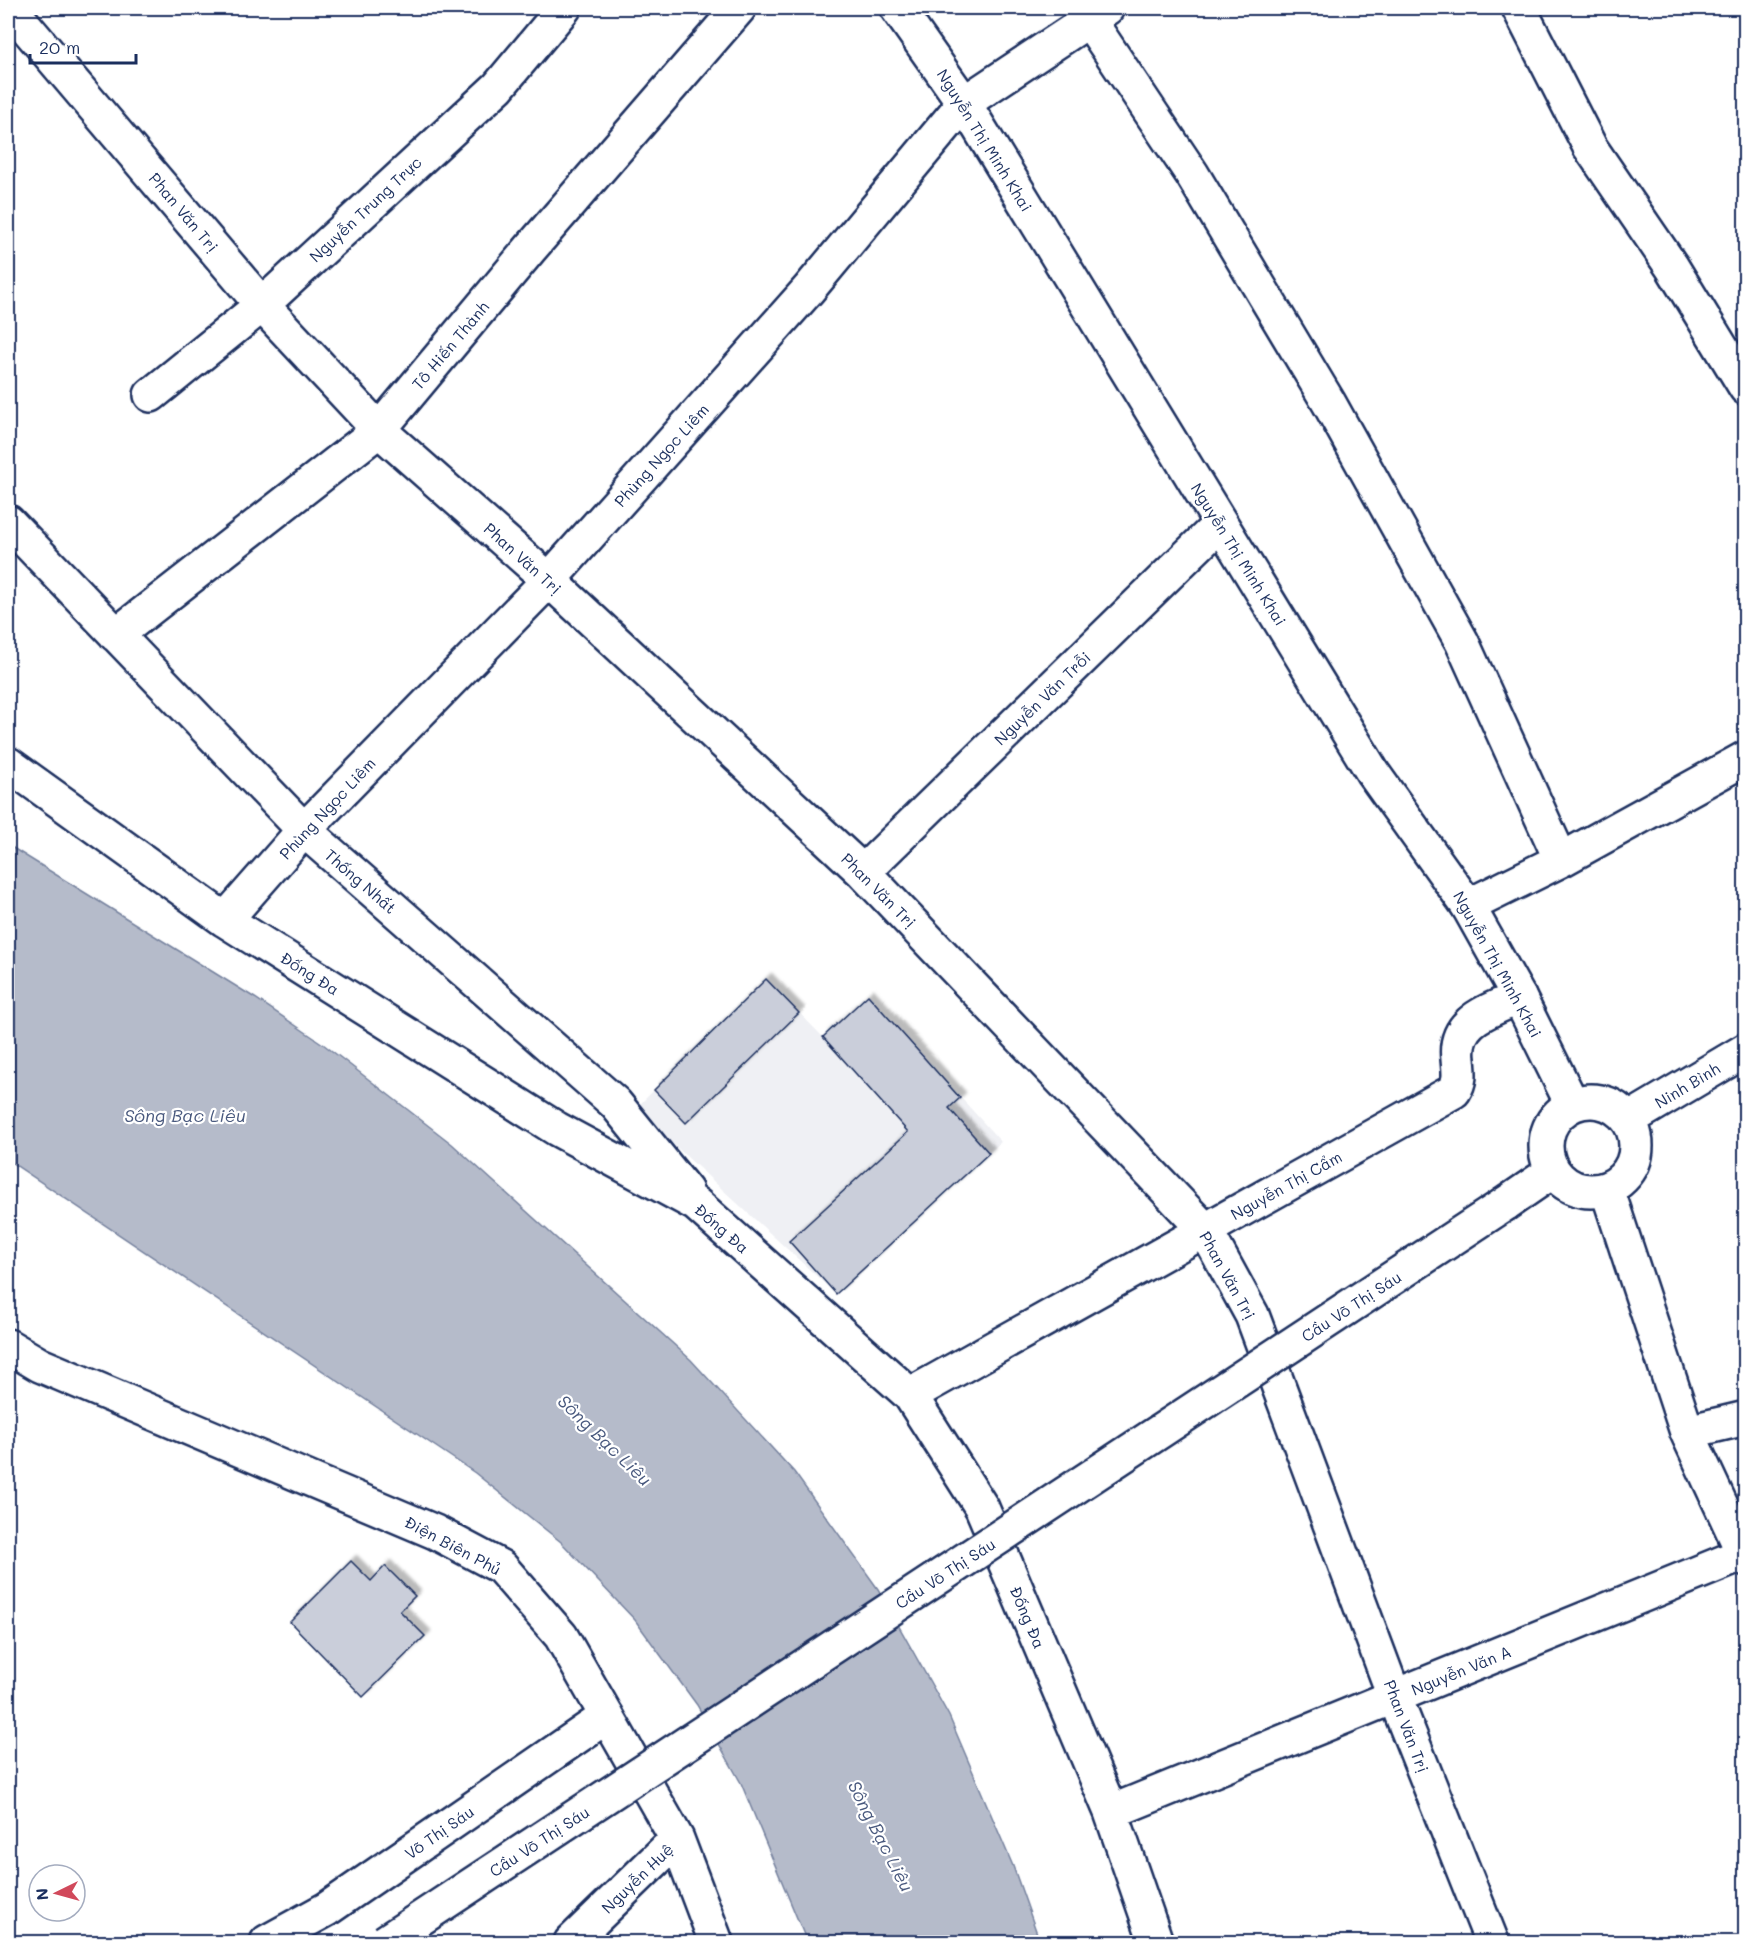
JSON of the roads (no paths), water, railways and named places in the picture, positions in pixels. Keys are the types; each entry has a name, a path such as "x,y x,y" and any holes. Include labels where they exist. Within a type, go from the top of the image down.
{"street":[{"name":"Phan Văn Trị","path":"10,8 262,305 379,430 549,580 864,872 1206,1231 1252,1315 1395,1698 1492,1942"},
{"name":"Nguyễn Trung Trực","path":"151,395 262,305 498,87 564,8"},
{"name":"Tô Hiến Thành","path":"116,635 379,430 530,249 740,8"},
{"name":"Nguyễn Thị Minh Khai","path":"897,8 964,103 1373,773 1468,906 1519,997 1572,1104"},
{"path":"1519,8 1590,147 1672,267 1746,388"},
{"name":"Phùng Ngọc Liêm","path":"225,920 304,830 549,580 809,289 964,103 1098,14"},
{"path":"1098,14 1329,403 1462,642 1561,860"},
{"name":"Thống Nhất","path":"8,522 304,830 615,1103 696,1204"},
{"name":"Nguyễn Văn Trỗi","path":"864,872 1220,524"},
{"path":"1468,906 1561,860 1746,758"},
{"name":"Đống Đa","path":"8,764 225,920 557,1129 696,1204 910,1395 981,1508 1112,1812 1156,1942"},
{"name":"Nguyễn Thị Cẩm","path":"910,1395 1454,1091 1459,1082 1457,1055 1459,1040 1465,1026 1472,1020 1519,997"},
{"name":"Ninh Bình","path":"1628,1120 1746,1050"},
{"path":"1588,1100 1604,1101 1618,1108 1628,1120 1635,1133 1637,1148 1634,1161 1627,1174 1617,1184 1607,1189 1590,1192 1575,1189 1553,1172 1547,1157 1546,1141 1559,1113 1572,1104 1588,1100"},
{"name":"Cầu Võ Thị Sáu","path":"385,1942 1553,1172"},
{"path":"1607,1189 1687,1432 1745,1557"},
{"name":"Điện Biên Phủ","path":"8,1346 40,1365 435,1532 501,1567 561,1636 607,1716 677,1839 716,1942"},
{"path":"1687,1432 1746,1418"},
{"name":"Nguyễn Văn A","path":"1112,1812 1745,1557"},
{"name":"Võ Thị Sáu","path":"267,1942 327,1909 607,1716"},
{"name":"Nguyễn Huệ","path":"571,1942 677,1839"}],"water":[{"name":"Sông Bạc Liêu","path":"8,845 255,998 323,1044 452,1144 691,1360 794,1472 878,1589 949,1716 1013,1866 1040,1942 807,1942 741,1783 697,1705 635,1620 561,1542 475,1473 8,1160"}]}
